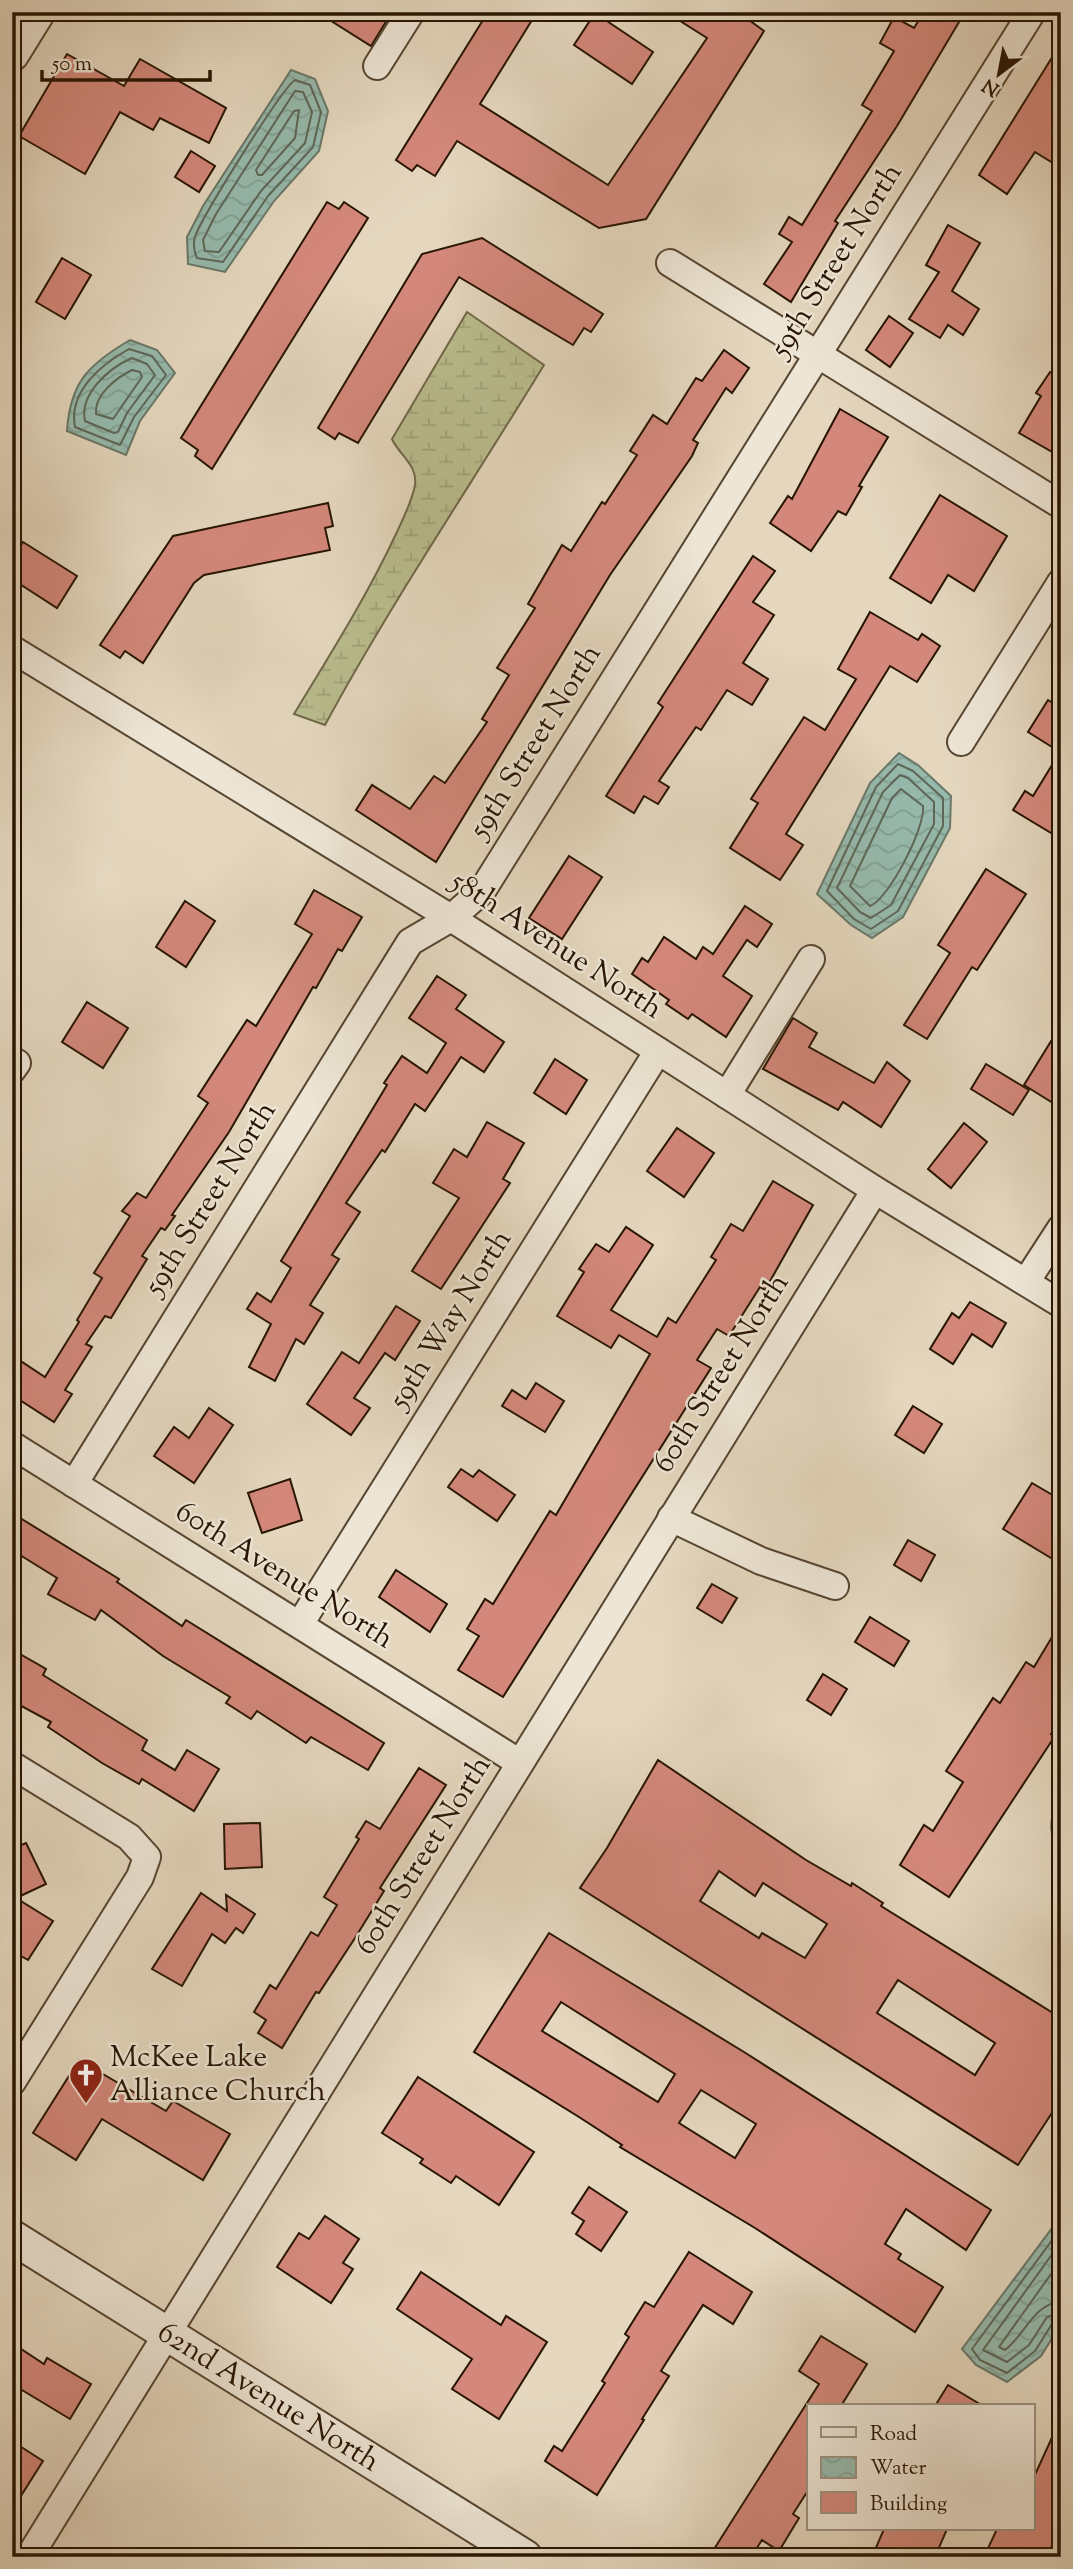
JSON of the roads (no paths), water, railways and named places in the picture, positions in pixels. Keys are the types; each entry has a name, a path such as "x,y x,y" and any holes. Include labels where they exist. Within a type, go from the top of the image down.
{"street":[{"path":"377,66 411,12"},
{"name":"59th Street North","path":"74,1484 410,942 451,918 482,891 1032,12"},
{"path":"670,262 1061,505"},
{"path":"961,741 1061,582"},
{"name":"58th Avenue North","path":"12,649 451,918 875,1190 1061,1304"},
{"path":"727,1095 811,959"},
{"name":"59th Way North","path":"300,1624 659,1051"},
{"name":"60th Street North","path":"29,2557 875,1190"},
{"path":"1026,1282 1061,1228"},
{"name":"60th Avenue North","path":"12,1446 520,1763"},
{"path":"671,1518 761,1561 835,1586"},
{"path":"12,1765 129,1837 147,1857 140,1877 12,2082"},
{"name":"62nd Avenue North","path":"12,2237 525,2557"}],"water":[{"path":"291,70 315,79 328,111 319,151 274,201 225,272 188,264 187,237 203,206"},
{"path":"130,340 157,350 175,373 140,421 126,455 67,431 72,399 84,376 103,357"},
{"path":"899,753 918,765 951,796 950,828 903,917 872,938 851,925 817,894 870,783"},
{"path":"1061,1802 1061,1855 1051,1828 1053,1815"},
{"path":"1061,2216 1061,2324 1041,2356 1007,2382 976,2365 962,2349"}],"place":[{"name":"McKee Lake Alliance Church","path":"86,2105"}]}
